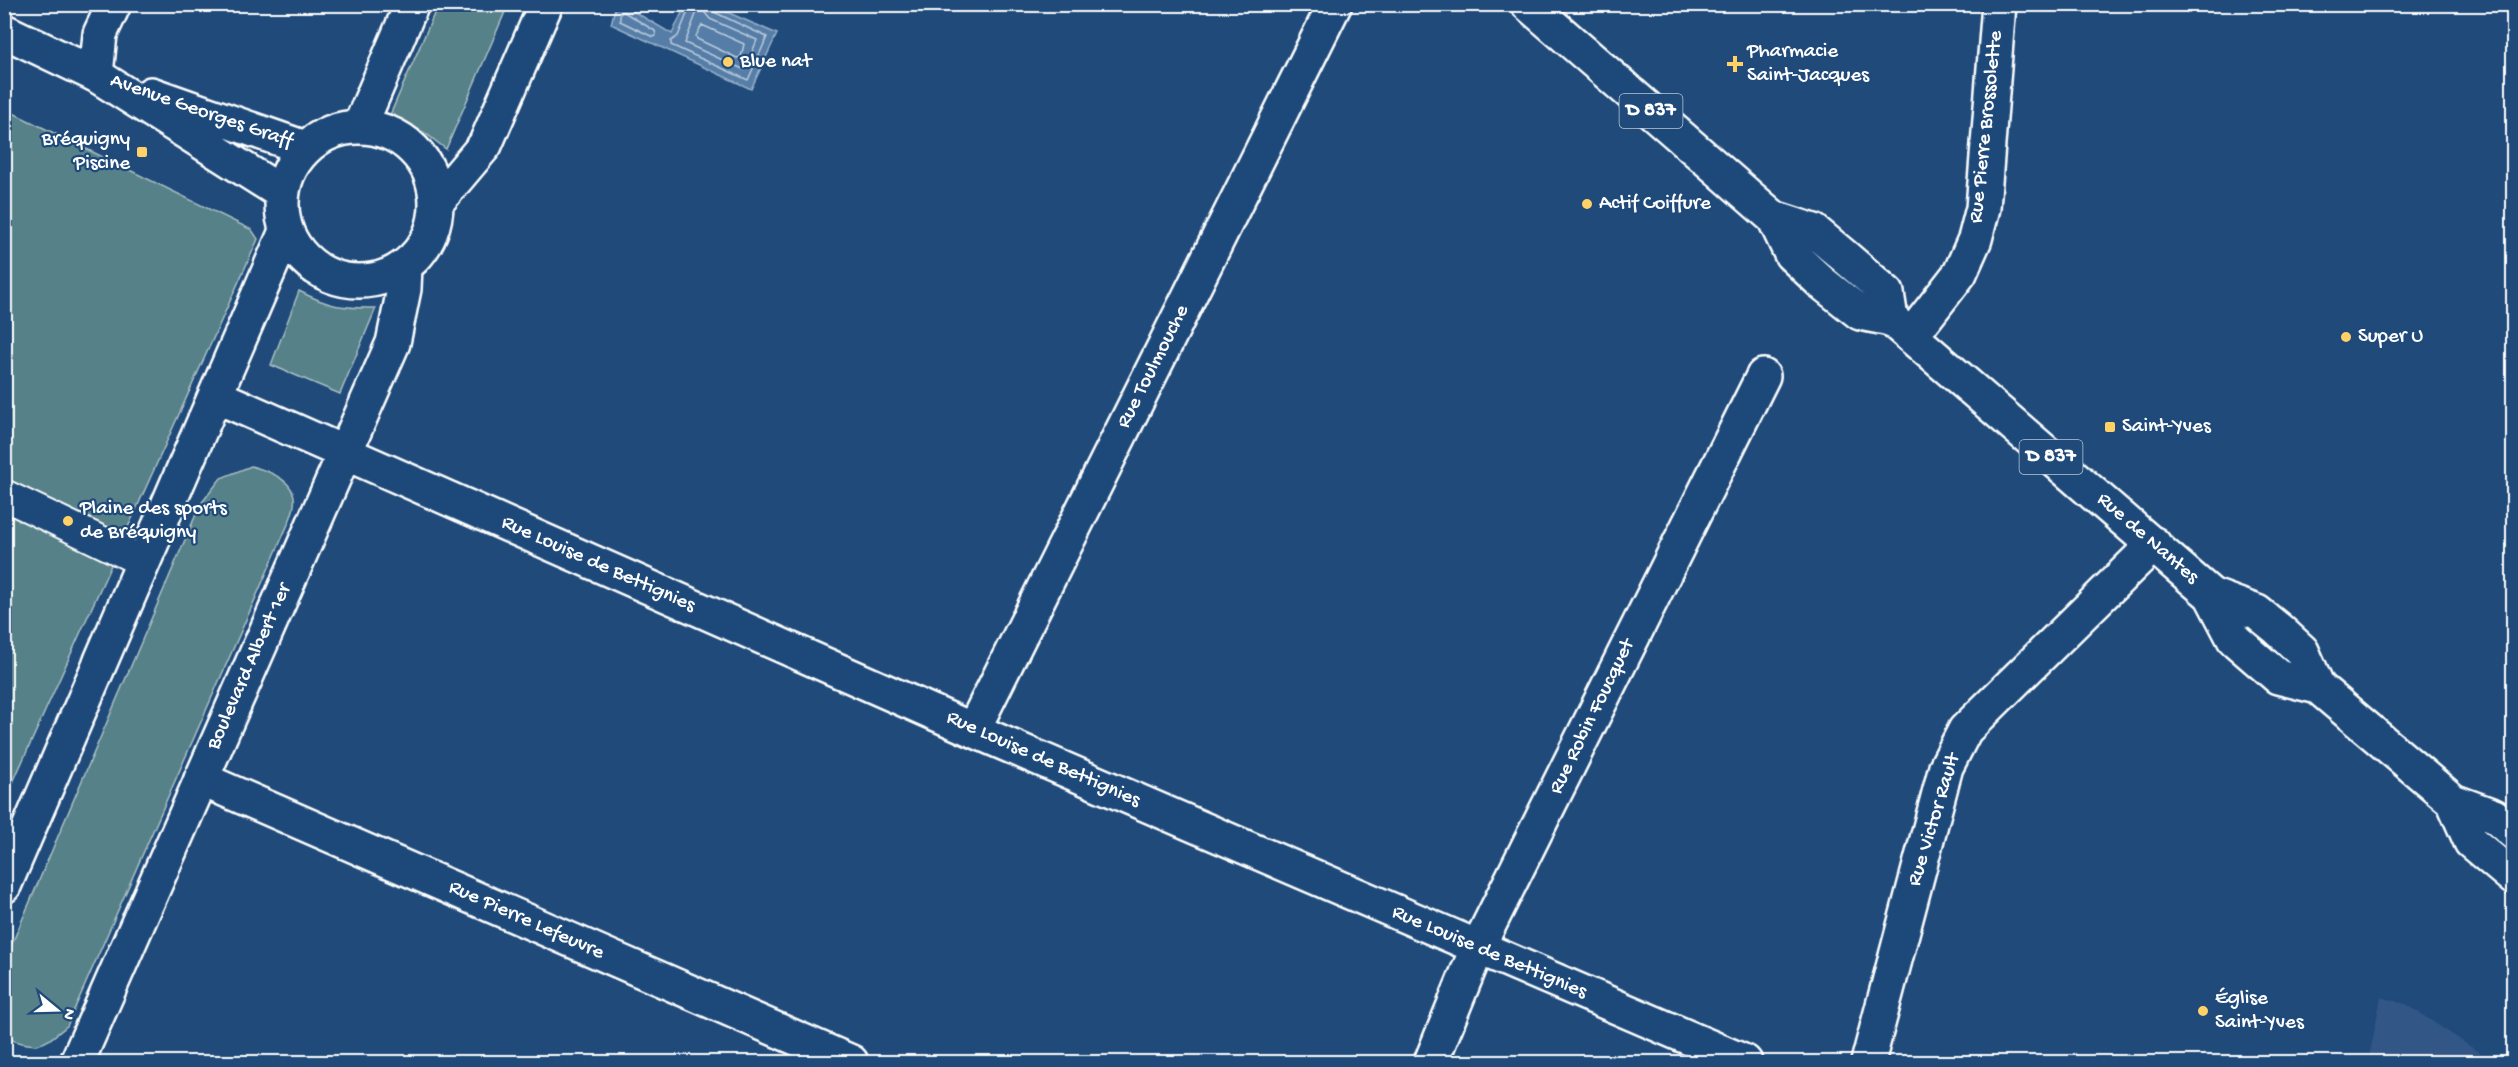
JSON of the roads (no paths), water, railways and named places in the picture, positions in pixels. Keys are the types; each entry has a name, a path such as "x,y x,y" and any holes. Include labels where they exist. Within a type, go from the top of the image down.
{"street":[{"path":"96,75 100,34 114,4"},
{"path":"360,126 412,4"},
{"path":"436,203 486,145 546,4"},
{"name":"Rue Toulmouche","path":"973,730 1335,4"},
{"name":"Rue de Nantes","path":"1528,4 1774,218 1791,254 1821,282 1860,313 1901,328 2211,595 2234,639 2278,677 2318,687 2453,801 2494,816 2514,833"},
{"name":"Rue Pierre Brossolette","path":"1901,328 1960,273 1975,239 1983,208 1999,4"},
{"name":"Avenue Georges Graff","path":"4,31 96,75 305,148"},
{"name":"Avenue Georges Graff","path":"96,75 282,193"},
{"path":"360,126 378,128 407,143 426,163 432,178 436,203 434,224 424,247 405,266 388,276 352,282 318,270 298,253 286,231 282,193 289,172 305,148 327,133 360,126"},
{"path":"4,886 286,231"},
{"name":"Boulevard Albert 1er","path":"76,1062 393,343 404,290 405,266"},
{"name":"Rue Robin Foucquet","path":"1431,1062 1477,949 1762,376"},
{"name":"Rue Louise de Bettignies","path":"216,396 973,730 1477,949 1745,1062"},
{"path":"4,495 144,562"},
{"name":"Rue Victor Rault","path":"1868,1062 1946,767 1965,730 2154,544"},
{"name":"Rue Pierre Lefeuvre","path":"201,779 851,1062"},
{"name":"Rue de Nantes","path":"2453,801 2471,842 2514,878"}],"water":[{"name":"Blue nat","path":"616,4 623,5 672,34 686,4 711,5 777,34 751,89 611,24"}],"place":[{"name":"Blue nat","path":"728,62"},
{"name":"Pharmacie Saint-Jacques","path":"1735,64"},
{"name":"Bréquigny Piscine","path":"142,152"},
{"name":"Actif Coiffure","path":"1587,204"},
{"name":"Super U","path":"2346,337"},
{"name":"Saint-Yves","path":"2110,427"},
{"name":"Plaine des sports de Bréquigny","path":"68,521"},
{"name":"Église Saint-Yves","path":"2203,1011"}]}
